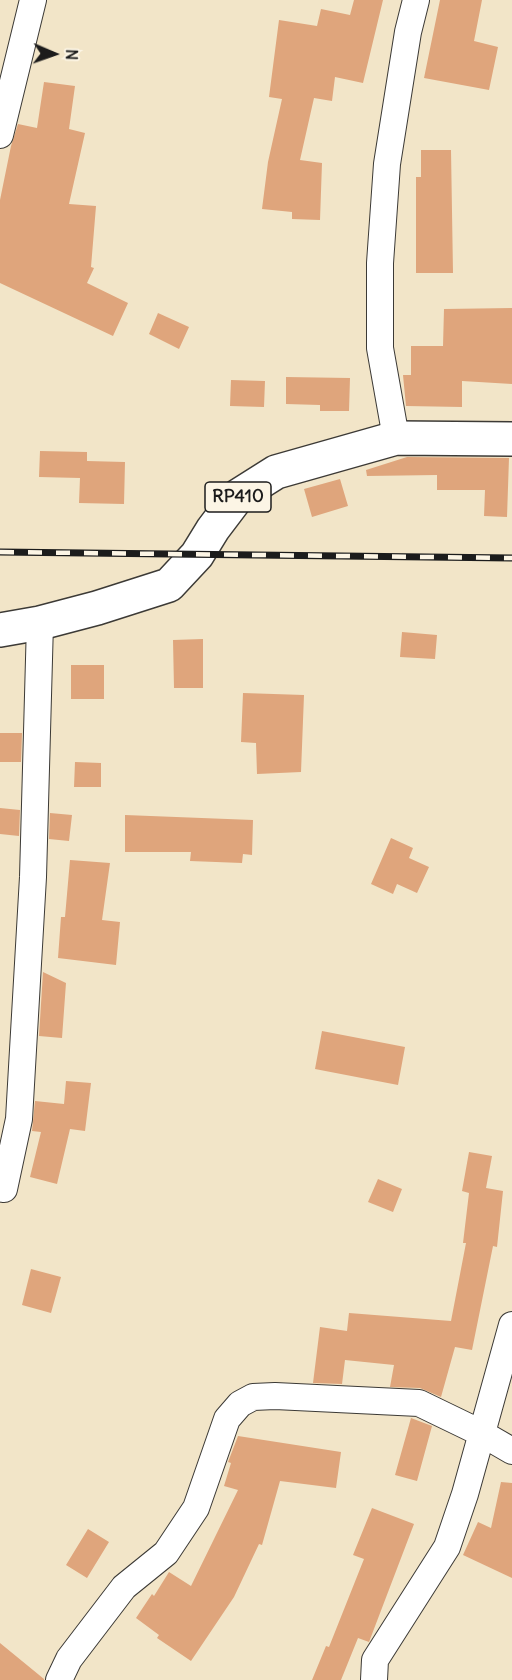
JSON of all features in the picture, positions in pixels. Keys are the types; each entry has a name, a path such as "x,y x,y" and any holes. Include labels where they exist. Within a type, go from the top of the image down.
{"main road":[{"name":"RP410","path":"0,630 40,623 97,608 169,585 197,555 238,496 276,472 396,438 512,438"}],"street":[{"path":"0,135 33,0"},
{"path":"396,438 380,348 380,263 387,164 408,32 416,0"},
{"path":"4,1189 19,1119 33,876 40,623"},
{"path":"374,1680 375,1660 447,1547 465,1494 512,1325"},
{"path":"59,1680 69,1659 124,1587 166,1553 196,1508 227,1419 240,1404 253,1397 419,1403 512,1451"}],"building":[{"path":"354,0 383,0 363,83 335,77 332,101 314,98 300,160 322,163 320,220 292,219 292,212 262,209 268,162 282,99 269,97 279,20 317,26 321,9 350,15"},
{"path":"440,0 482,0 474,41 498,47 489,90 424,78"},
{"path":"44,82 75,86 69,129 85,133 69,204 96,206 91,267 94,268 87,283 128,303 113,336 0,283 0,200 11,146 18,124 37,128"},
{"path":"421,150 451,150 453,273 416,273 416,177 421,177"},
{"path":"512,308 512,384 462,381 462,407 406,406 403,375 411,375 411,346 443,346 444,309"},
{"path":"158,313 189,327 179,349 149,334"},
{"path":"286,377 350,378 349,411 320,411 320,405 286,404"},
{"path":"231,380 265,381 264,407 230,406"},
{"path":"40,451 87,452 87,461 125,462 124,504 79,503 80,478 39,477"},
{"path":"407,457 509,458 507,517 484,516 485,490 437,490 437,475 367,476 366,470"},
{"path":"340,479 348,506 312,517 304,489"},
{"path":"402,632 437,635 435,659 400,657"},
{"path":"203,639 203,688 174,688 173,640"},
{"path":"71,665 104,665 104,699 71,699"},
{"path":"243,693 304,695 301,772 257,774 256,743 241,742"},
{"path":"0,733 22,733 21,762 0,762"},
{"path":"75,762 101,763 101,787 74,787"},
{"path":"0,808 20,810 19,836 0,834"},
{"path":"50,813 72,815 69,841 49,839"},
{"path":"125,815 253,820 252,855 243,854 242,863 190,861 191,852 125,852"},
{"path":"391,838 413,848 409,858 429,867 417,893 397,884 393,894 371,884"},
{"path":"70,860 110,863 102,920 120,922 116,965 58,958 61,917 65,917"},
{"path":"43,972 66,983 62,1038 39,1036"},
{"path":"322,1031 405,1047 398,1085 315,1069"},
{"path":"66,1081 91,1083 85,1131 70,1129 57,1184 30,1177 41,1132 32,1131 35,1101 64,1104"},
{"path":"469,1152 492,1156 486,1188 503,1191 497,1247 493,1246 472,1350 455,1347 441,1397 420,1388 390,1387 394,1365 345,1360 342,1384 313,1383 320,1327 347,1331 349,1313 451,1321 466,1243 463,1243 469,1193 462,1191"},
{"path":"378,1179 402,1189 393,1212 368,1202"},
{"path":"31,1269 61,1277 51,1313 22,1305"},
{"path":"411,1418 432,1426 417,1481 395,1475"},
{"path":"238,1436 341,1452 336,1488 280,1481 262,1545 259,1544 234,1597 191,1661 157,1638 159,1635 136,1618 152,1594 154,1596 169,1572 191,1586 238,1490 224,1486 231,1463 228,1462"},
{"path":"501,1482 512,1483 512,1578 463,1555 478,1522 491,1528"},
{"path":"372,1508 414,1524 369,1642 358,1638 341,1680 312,1680 326,1646 329,1647 364,1559 353,1555"},
{"path":"88,1529 109,1542 87,1578 66,1565"},
{"path":"0,1643 44,1679 44,1680 0,1680"}],"railway":[{"path":"0,552 512,558"}]}
